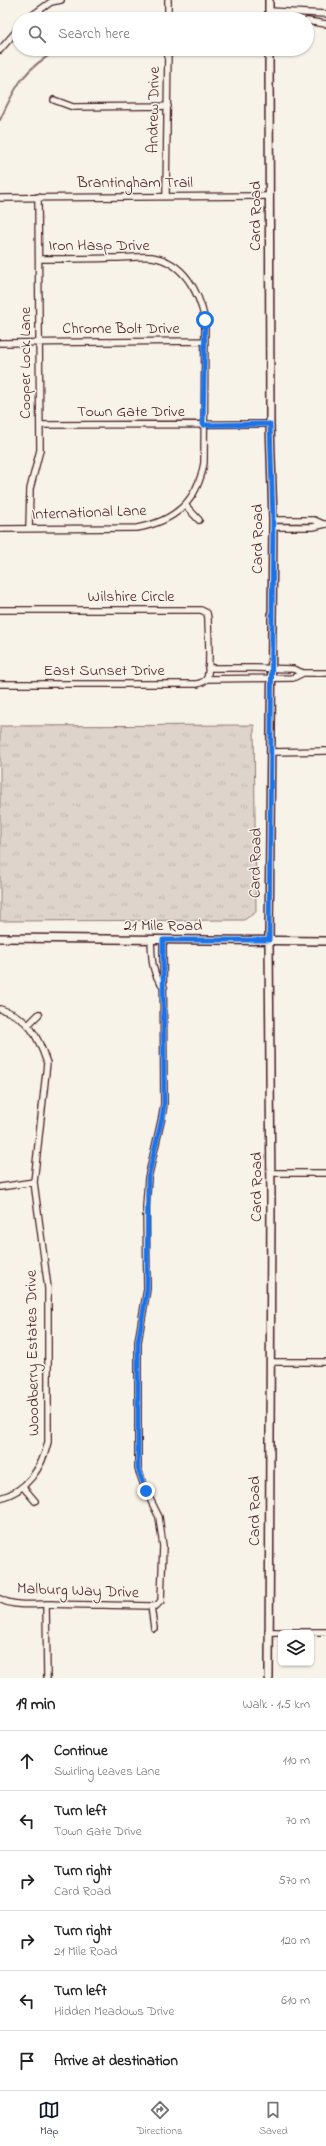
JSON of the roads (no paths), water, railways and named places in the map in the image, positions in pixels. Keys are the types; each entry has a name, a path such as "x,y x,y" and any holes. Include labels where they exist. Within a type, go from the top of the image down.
{"street":[{"path":"37,12 51,2 61,0"},
{"path":"168,0 168,12"},
{"path":"269,0 269,11 288,12"},
{"path":"314,13 326,14"},
{"path":"314,22 326,24"},
{"path":"0,50 12,36"},
{"name":"Andrew Drive","path":"166,196 168,56"},
{"name":"Card Road","path":"269,56 270,424 273,523 269,940 271,1173 269,1678"},
{"path":"54,100 73,108 168,106"},
{"name":"Brantingham Trail","path":"0,198 270,196"},
{"name":"Cooper Lock Lane","path":"29,528 30,489 40,450 38,197"},
{"name":"Iron Hasp Drive","path":"39,259 152,257 171,264 186,276 195,289 202,304 205,320 203,341 203,425"},
{"name":"Chrome Bolt Drive","path":"0,343 203,341"},
{"name":"Town Gate Drive","path":"40,425 270,424"},
{"name":"International Lane","path":"0,529 137,528 159,523 177,512 193,495 202,472 203,425"},
{"path":"185,505 199,520"},
{"path":"273,523 313,527 325,524"},
{"name":"Wilshire Circle","path":"0,610 201,610 207,613 208,618 208,668"},
{"path":"207,679 208,668 271,668 293,669 303,673 326,673"},
{"name":"East Sunset Drive","path":"0,684 197,684 207,679 294,678 303,673"},
{"path":"271,752 326,751"},
{"name":"21 Mile Road","path":"0,938 326,940"},
{"path":"151,940 154,974 156,979 164,987"},
{"path":"154,1628 153,1606 161,1601 163,1594 163,1546 159,1517 138,1469 138,1342 147,1290 148,1178 164,1104 163,940"},
{"name":"Woodberry Estates Drive","path":"0,1009 10,1012 24,1020 41,1045 47,1063 34,1182 48,1288 48,1442 45,1454 39,1467 23,1486 0,1498"},
{"path":"28,1025 39,1014"},
{"path":"271,1173 326,1173"},
{"path":"0,1187 34,1182"},
{"path":"270,1362 326,1362"},
{"path":"23,1486 35,1501"},
{"name":"Malburg Way Drive","path":"0,1599 17,1603 153,1606"},
{"path":"46,1604 47,1678"},
{"path":"268,1632 326,1632"}],"waterway":[{"path":"0,120 22,78 48,56"}]}
